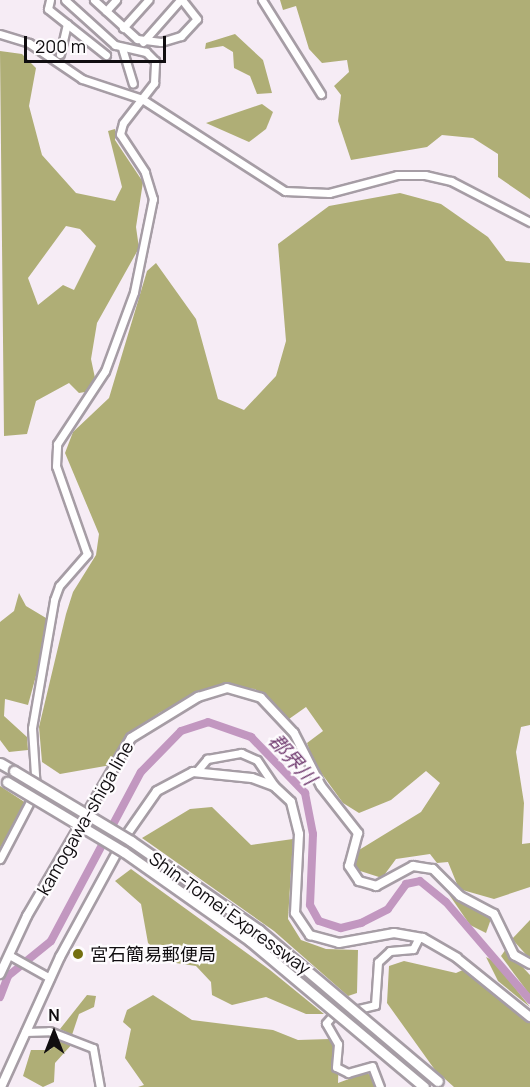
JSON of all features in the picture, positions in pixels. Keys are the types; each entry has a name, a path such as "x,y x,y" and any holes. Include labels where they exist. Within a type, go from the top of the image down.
{"highway":[{"name":"Shin-Tomei Expressway","path":"0,763 131,841 259,930 441,1084"},
{"name":"Shin-Tomei Expressway","path":"3,780 124,852 250,941 424,1087"}],"main road":[{"name":"kamogawa-shiga line","path":"0,974 12,957 131,738 198,697 234,688 261,698 294,733 315,776 358,833 349,866 360,881 376,886 413,866 433,868 460,896 494,914 514,955 530,964"},
{"path":"1,1087 48,976 105,872 157,791 174,777 197,771 252,778 276,788 291,801 299,821 294,902 303,929 332,942 387,933 419,937 458,958 530,1017"}],"street":[{"path":"50,0 48,9 106,55"},
{"path":"0,859 36,790 32,728 54,600 59,586 87,554 56,451 67,422 97,389 134,292 153,199 151,184 121,141 120,129 156,77 156,63 146,52 122,48 65,0"},
{"path":"93,0 123,28 143,42 173,40 196,20 181,0 143,42"},
{"path":"106,11 116,0"},
{"path":"123,28 148,0"},
{"path":"262,0 321,94"},
{"path":"60,54 67,24"},
{"path":"0,34 29,43 81,79 142,99 285,191 329,193 390,176 424,175 451,181 530,222"},
{"path":"122,48 133,83"},
{"path":"197,771 207,759 241,753 262,764 276,788"},
{"path":"380,1087 375,1071 365,1064 348,1073 336,1067 339,1044 326,1023 333,1015 375,1005 378,962 390,951 413,950 419,937"},
{"path":"12,957 48,976"},
{"path":"25,1032 49,1031 93,1048 100,1087"}],"shaded area":[{"path":"280,0 530,0 530,199 498,177 498,154 473,138 442,135 427,147 351,160 338,121 341,95 334,86 349,72 347,60 322,63 309,49 296,6 283,10"},
{"path":"235,34 263,60 272,93 257,94 250,76 234,68 233,52 223,46 205,49 206,43"},
{"path":"0,51 22,54 36,68 29,106 42,155 76,193 115,201 122,187 108,131 115,129 115,140 143,182 136,227 139,248 97,323 91,359 95,378 85,392 79,393 69,383 36,401 27,434 4,436","holes":["66,226 80,229 96,246 74,290 63,285 38,305 28,278"]},
{"path":"262,104 273,112 266,129 249,142 206,123"},
{"path":"400,193 441,204 488,237 506,261 530,263 530,725 521,727 516,752 524,803 522,844 530,843 530,887 494,899 459,889 448,862 437,863 430,854 396,859 382,878 354,869 359,850 421,812 440,783 426,771 391,800 359,813 343,803 314,763 307,743 323,731 306,707 289,719 255,689 214,686 159,713 123,741 111,765 60,774 42,762 39,727 66,614 73,592 96,555 99,534 65,453 73,432 109,398 147,271 156,263 196,319 218,399 244,410 276,376 286,341 278,244 329,206"},
{"path":"19,593 26,606 51,621 28,705 5,699 4,716 27,737 28,750 9,752 0,740 0,622 14,611"},
{"path":"0,786 26,803 0,848"},
{"path":"212,807 251,845 293,839 288,919 301,940 326,949 358,950 357,993 348,996 274,931 142,838 190,809"},
{"path":"131,869 270,970 324,1014 306,1014 266,997 232,1005 212,995 211,982 196,966 169,962 148,943 141,904 115,881"},
{"path":"448,893 492,916 486,933 470,925"},
{"path":"530,920 530,959 512,939"},
{"path":"506,949 530,975 530,995 501,956"},
{"path":"486,957 494,961 530,1007 498,981"},
{"path":"404,961 456,973 465,969 530,1021 530,1087 454,1087 435,1070 387,1003 389,966"},
{"path":"87,995 96,996 94,1007 79,1014 72,1035 60,1029"},
{"path":"153,995 192,1020 273,1030 298,1040 330,1039 339,1051 338,1083 365,1073 375,1076 374,1087 138,1087 144,1085 125,1058 131,1029 123,1022 127,1010"},
{"path":"61,1037 73,1043 55,1063 54,1082 43,1087 23,1076 31,1050 50,1050"}],"waterway":[{"name":"郡界川","path":"0,997 8,976 51,941 141,772 181,731 208,722 251,737 305,793 313,834 310,905 319,921 341,928 361,923 388,909 406,884 420,881 446,902 530,1000"}],"place":[{"name":"宮石簡易郵便局","path":"78,954"}]}
